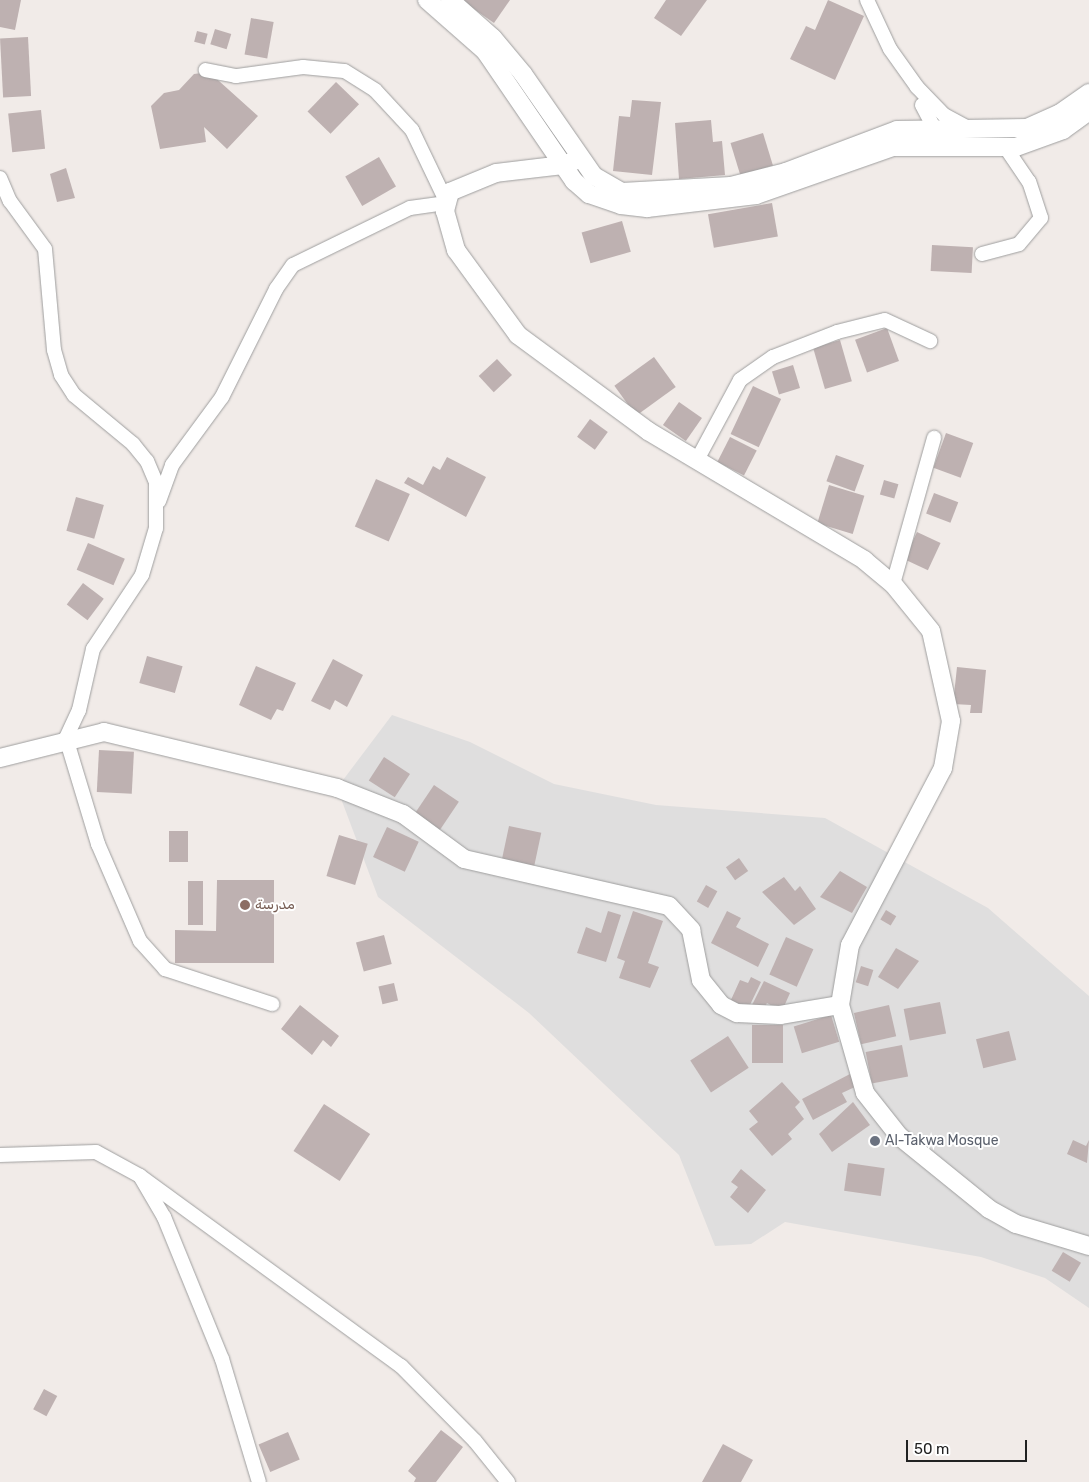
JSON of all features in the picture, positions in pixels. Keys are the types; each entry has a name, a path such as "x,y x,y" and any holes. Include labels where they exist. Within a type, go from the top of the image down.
{"street":[{"path":"427,0 485,51 563,165 589,194 647,208 756,194 893,147 951,145 1006,148 1040,141 1089,111"},
{"path":"450,0 493,38 517,67 580,158 607,186 642,194 731,186 786,172 907,128 972,130 1027,128 1059,114 1089,93"},
{"path":"866,0 890,49 918,87 928,105 935,129 951,145"},
{"path":"206,70 236,76 302,67 344,71 375,90 412,130 447,203"},
{"path":"907,128 928,105"},
{"path":"928,105 972,130"},
{"path":"920,145 935,129"},
{"path":"982,254 1019,244 1041,218 1029,182 1006,148"},
{"path":"580,158 563,165 496,173 450,192 445,210 456,250 518,335 648,431 864,560 893,584 931,631 951,721 943,768 850,944 840,1005 865,1092 879,1116 900,1136 989,1209 1016,1224 1089,1246"},
{"path":"0,178 45,250 54,350 61,375 74,395 148,461 158,504"},
{"path":"272,1004 165,969 140,942 98,844 66,738 79,710 93,649 142,574 158,504 172,465 222,397 276,289 293,265 410,208 447,203"},
{"path":"697,460 740,380 773,357 836,332 885,320 930,340"},
{"path":"893,584 934,438"},
{"path":"0,758 27,754 66,738 104,732 337,788 403,814 464,859 668,906 691,930 701,980 721,1005 737,1013 780,1015 840,1005"},
{"path":"0,1154 96,1152 140,1176 400,1366 475,1441 508,1482"},
{"path":"140,1176 164,1217 222,1359 259,1482"}],"shaded area":[{"path":"392,715 470,742 554,784 656,805 825,818 988,908 1089,996 1089,1308 1045,1278 981,1257 785,1222 751,1244 715,1246 679,1155 529,1013 378,897 337,788"}],"building":[{"path":"0,0 21,0 15,30 0,27"},
{"path":"461,0 510,0 494,23"},
{"path":"666,0 707,0 681,36 654,18"},
{"path":"828,0 864,16 835,80 790,59 806,26 815,30"},
{"path":"251,18 274,22 267,58 245,54"},
{"path":"215,29 231,34 227,49 210,44"},
{"path":"197,31 208,34 205,44 194,42"},
{"path":"28,37 31,96 3,97 0,38"},
{"path":"209,72 258,116 227,149 204,127 206,142 160,149 151,106 164,93 179,90 194,74"},
{"path":"336,82 359,104 331,134 308,111"},
{"path":"632,100 661,102 652,175 613,171 619,116 630,117"},
{"path":"41,110 45,149 12,152 8,113"},
{"path":"711,120 713,142 722,141 725,175 679,179 675,123"},
{"path":"763,133 773,166 740,175 730,143"},
{"path":"379,157 396,186 362,206 345,176"},
{"path":"66,168 75,198 57,202 50,174"},
{"path":"772,203 778,236 714,248 708,214"},
{"path":"622,221 631,252 590,263 582,233"},
{"path":"932,245 973,247 972,273 931,271"},
{"path":"887,328 899,361 867,373 855,340"},
{"path":"840,340 852,381 825,389 813,348"},
{"path":"654,357 676,387 636,416 614,386"},
{"path":"497,359 512,375 494,392 479,376"},
{"path":"793,365 800,388 779,394 772,371"},
{"path":"753,386 781,399 759,447 731,434"},
{"path":"679,402 702,418 686,441 663,425"},
{"path":"590,419 608,432 595,450 577,437"},
{"path":"946,433 973,443 961,478 933,468"},
{"path":"730,437 757,451 744,476 717,462"},
{"path":"836,455 864,465 855,492 826,481"},
{"path":"447,457 486,477 466,517 404,483 408,477 423,485 433,466 440,470"},
{"path":"376,479 410,494 389,542 355,527"},
{"path":"884,480 898,484 894,499 880,494"},
{"path":"829,485 864,496 853,534 817,523"},
{"path":"934,493 958,502 950,523 926,514"},
{"path":"76,497 104,505 94,539 66,531"},
{"path":"917,532 941,543 928,570 904,559"},
{"path":"88,543 125,559 113,585 77,570"},
{"path":"83,583 104,599 88,620 67,605"},
{"path":"147,656 183,666 175,693 139,683"},
{"path":"333,659 363,675 347,707 335,700 330,710 311,701"},
{"path":"256,666 296,683 283,711 277,709 271,720 239,705"},
{"path":"957,667 986,670 982,713 970,713 971,705 953,704"},
{"path":"99,750 134,752 132,794 97,792"},
{"path":"384,757 410,774 395,797 369,780"},
{"path":"434,785 459,802 440,830 415,813"},
{"path":"509,826 541,833 534,868 502,861"},
{"path":"387,827 419,842 405,872 373,857"},
{"path":"169,831 188,831 188,862 169,862"},
{"path":"339,835 368,844 355,885 326,876"},
{"path":"739,858 748,871 735,880 726,867"},
{"path":"840,871 867,887 852,913 820,897"},
{"path":"784,877 795,891 800,886 816,909 794,925 762,892"},
{"name":"مدرسة","path":"217,880 274,880 274,963 175,963 175,930 216,931"},
{"path":"188,881 203,881 203,925 188,925"},
{"path":"706,885 717,891 708,908 697,902"},
{"path":"886,910 896,916 891,926 880,919"},
{"path":"608,911 621,915 606,962 577,953 586,927 601,933"},
{"path":"633,911 663,921 648,963 659,967 650,988 619,978 625,961 617,958"},
{"path":"727,911 741,918 736,927 769,944 758,967 711,943"},
{"path":"384,935 392,964 364,971 356,943"},
{"path":"786,937 813,949 797,987 769,974"},
{"path":"896,948 919,961 898,989 878,977"},
{"path":"861,966 873,970 868,986 856,982"},
{"path":"751,977 761,982 748,1009 730,1002 740,980 748,983"},
{"path":"764,981 790,993 782,1011 767,1003 763,1010 752,1005"},
{"path":"394,983 398,1001 382,1004 378,987"},
{"path":"940,1002 946,1033 910,1040 904,1009"},
{"path":"300,1005 339,1036 331,1047 323,1040 312,1055 281,1029"},
{"path":"889,1005 896,1036 861,1044 854,1013"},
{"path":"831,1015 839,1042 802,1053 794,1026"},
{"path":"752,1025 783,1025 783,1063 752,1063"},
{"path":"1009,1031 1016,1060 983,1068 976,1039"},
{"path":"728,1036 749,1068 711,1092 690,1061"},
{"path":"902,1045 908,1076 872,1083 866,1052"},
{"path":"850,1074 857,1086 842,1093 847,1102 813,1120 802,1099"},
{"path":"782,1082 800,1102 795,1107 804,1119 788,1134 792,1139 772,1156 749,1129 758,1122 749,1111"},
{"path":"853,1102 870,1125 832,1152 819,1134"},
{"path":"324,1104 370,1134 340,1181 294,1151"},
{"path":"1073,1140 1086,1146 1089,1140 1087,1163 1067,1154"},
{"path":"848,1163 885,1168 881,1196 844,1191"},
{"path":"741,1169 766,1190 748,1213 730,1197 738,1187 731,1182"},
{"path":"1063,1252 1081,1263 1070,1282 1052,1271"},
{"path":"44,1389 57,1396 46,1416 33,1409"},
{"path":"441,1430 463,1447 436,1482 414,1482 416,1478 408,1471"},
{"path":"288,1432 300,1460 270,1472 259,1445"},
{"path":"723,1444 753,1460 741,1482 702,1482"}],"place":[{"name":"مدرسة","path":"245,905"},
{"name":"Al-Takwa Mosque","path":"875,1141"}]}
